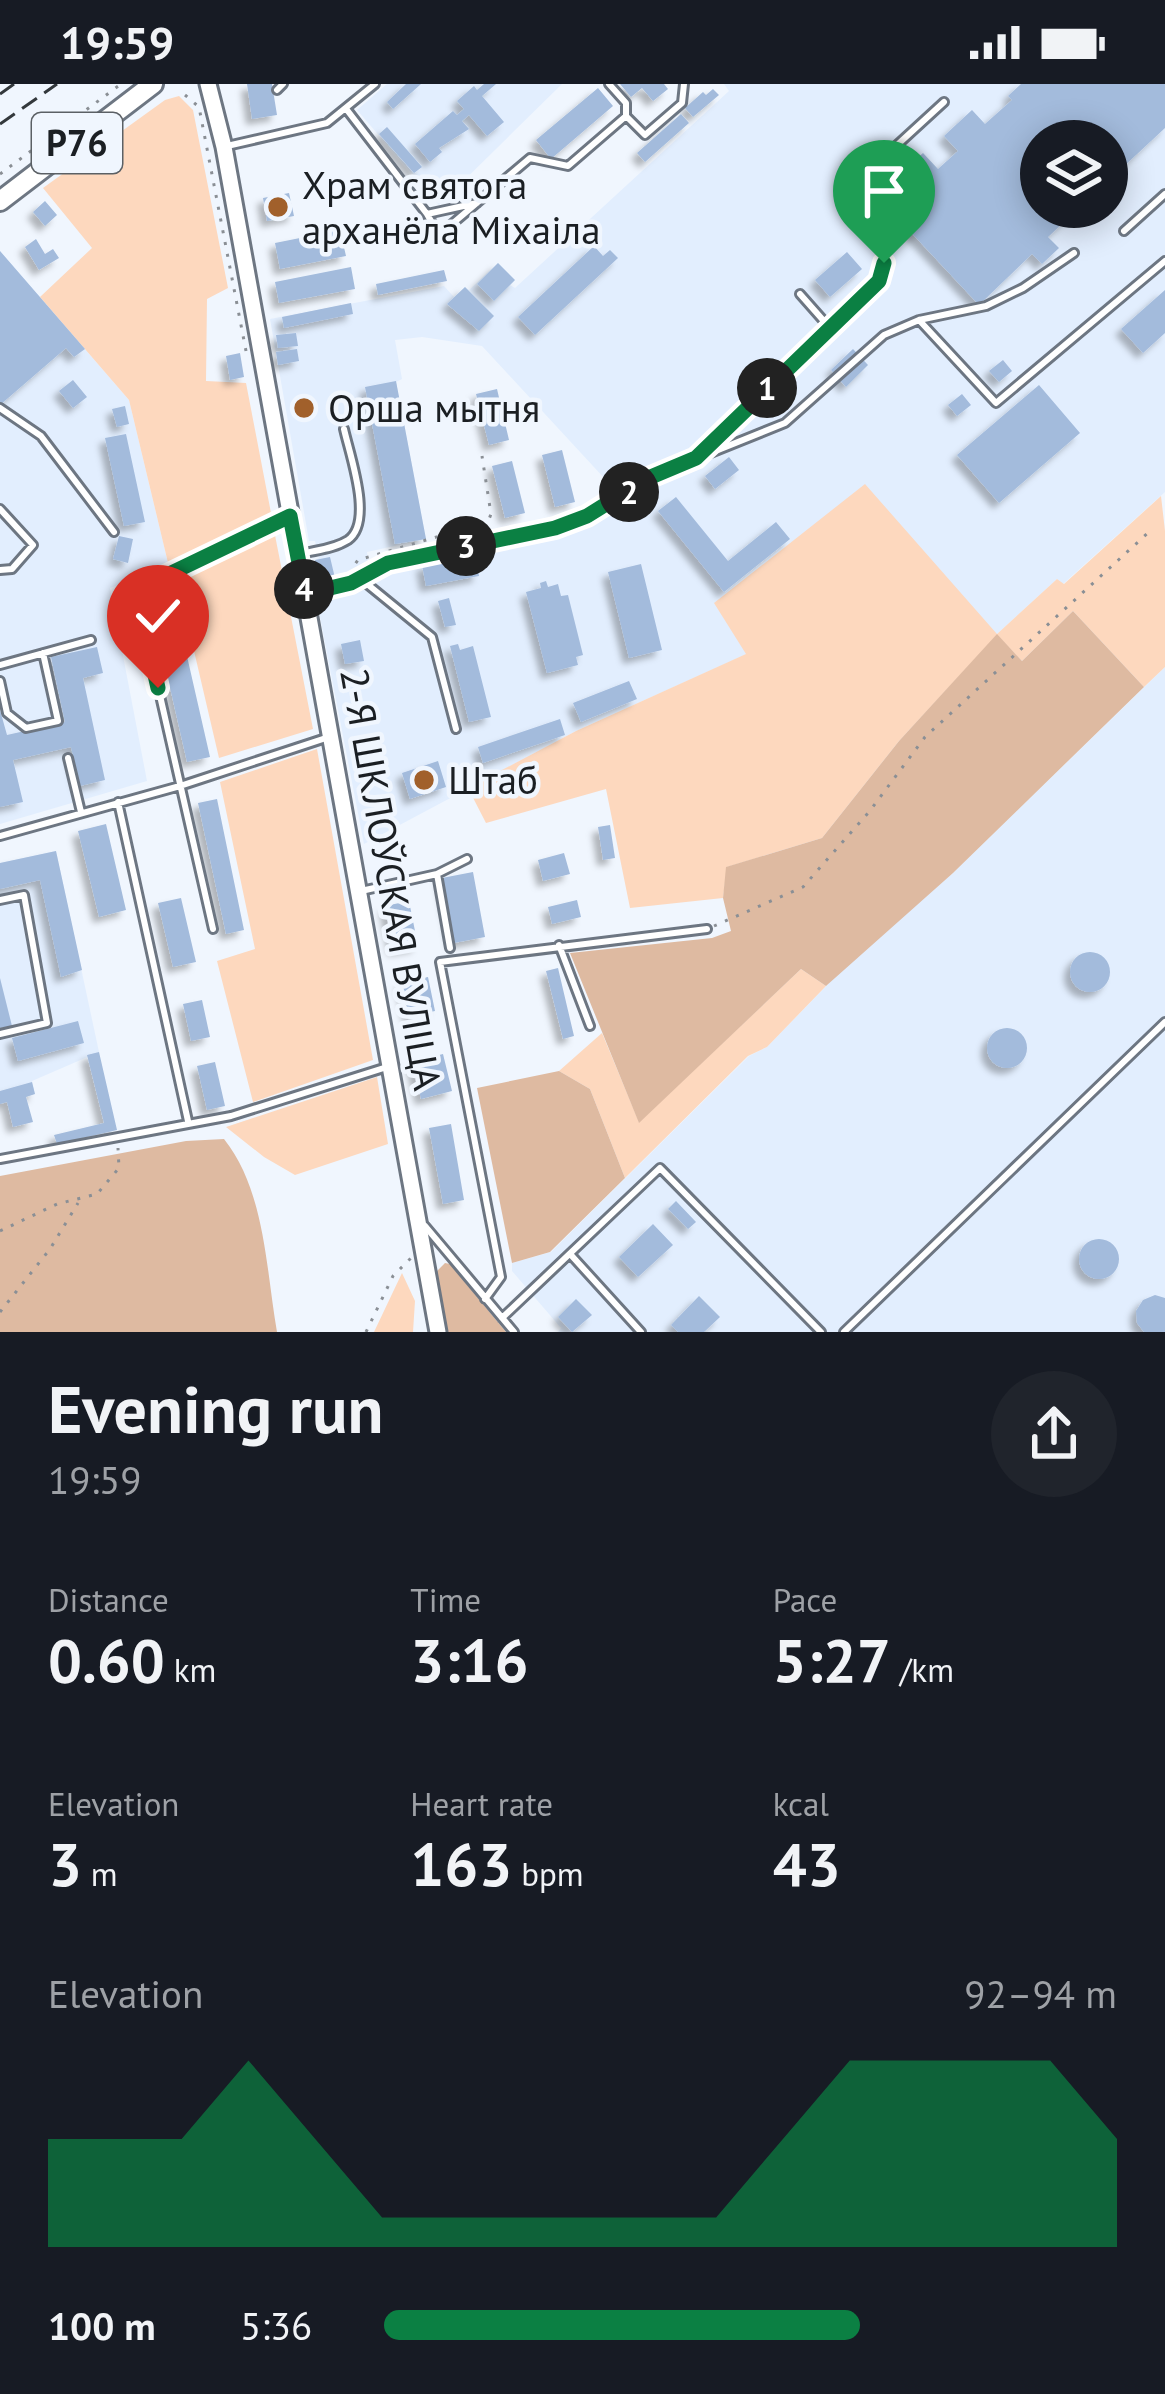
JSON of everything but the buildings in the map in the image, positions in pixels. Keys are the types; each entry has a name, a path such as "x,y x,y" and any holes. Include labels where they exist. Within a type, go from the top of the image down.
{"main road":[{"name":"Р76","path":"0,201 153,84"}],"street":[{"name":"2-Я ШКЛОЎСКАЯ ВУЛІЦА","path":"208,84 224,147 333,736 438,1332"}],"lane":[{"path":"224,147 327,124 375,84"},
{"path":"609,84 626,103 626,116 645,135 682,103 684,84"},
{"path":"696,458 879,281 884,263 865,186 872,168 944,102"},
{"path":"346,110 439,236 530,158 568,166 626,116"},
{"path":"1124,231 1165,194"},
{"path":"427,214 477,203"},
{"path":"305,594 361,579 388,563 555,528 587,516 646,479 785,423 884,335 919,320 986,306 1074,254"},
{"path":"919,320 996,403 1165,260"},
{"path":"800,294 830,328"},
{"path":"0,408 41,436 114,532"},
{"path":"297,554 353,537 362,517 344,428"},
{"path":"0,509 34,545 12,568 0,570"},
{"path":"213,929 136,590 290,516"},
{"path":"361,579 432,637 456,728"},
{"path":"0,664 91,640"},
{"path":"0,680 7,713 26,728 58,721 43,653"},
{"path":"0,836 180,786 333,736"},
{"path":"68,758 81,812"},
{"path":"118,802 189,1123"},
{"path":"361,891 437,874 467,860"},
{"path":"437,874 450,948"},
{"path":"0,900 24,895 47,1023 0,1034"},
{"path":"485,1299 501,1277 440,962 707,929"},
{"path":"559,945 590,1026"},
{"path":"844,1332 1165,1022"},
{"path":"0,1159 231,1116 391,1066"},
{"path":"502,1318 660,1168 821,1332"},
{"path":"418,1219 514,1332"},
{"path":"570,1254 641,1332"}],"path":[{"path":"0,174 121,84"},
{"path":"184,94 199,106 248,358"},
{"path":"361,579 353,567 358,560 488,522 491,514 482,456"},
{"path":"707,929 803,887 926,737 1150,531"},
{"path":"0,1231 57,1204 97,1194 119,1168 116,1137"},
{"path":"0,1312 50,1249 79,1201"},
{"path":"366,1332 393,1276 409,1258 425,1256"}],"shaded area":[{"path":"387,84 562,84 439,205 357,110"},
{"path":"724,84 1165,84 1165,492 1063,584 1057,579 997,634 747,654 576,731 364,844 319,612 321,590 315,560 319,558 315,541 309,541 270,319 444,286 454,297 465,287 469,290 498,263 515,280 510,285 515,288 729,91","holes":["422,337 482,346 617,492 558,520 368,560 367,552 426,539 396,382 402,379 395,340"]},
{"path":"179,96 193,110 228,288 207,299 206,381 246,383 271,513 169,567 129,400 40,297 92,248 43,188 165,100"},
{"path":"0,251 129,400 169,567 110,588 147,781 0,824"},
{"path":"865,484 997,634 1057,579 1064,584 1161,496 1165,667 1144,687 1073,611 1022,661 997,635 899,741 822,838 727,867 723,898 630,908 606,789 486,823 468,788 576,731 746,654 714,603"},
{"path":"273,525 313,729 219,758 177,578"},
{"path":"1073,611 1144,687 953,873 826,986 801,969 639,1123 570,953 712,938 731,931 723,898 726,867 822,838 899,741 997,634 1022,661"},
{"path":"1165,667 1165,1332 558,1332 561,1328 512,1271 512,1263 551,1252 749,1056 767,1047 839,973 953,873"},
{"path":"317,749 373,1060 253,1102 217,961 255,949 220,782"},
{"path":"56,851 99,1052 32,1081 35,1094 0,1104 0,863"},
{"path":"801,969 826,986 625,1178 590,1089 559,1071 602,1033 639,1122"},
{"path":"559,1071 590,1089 625,1178 550,1252 512,1263 477,1088"},
{"path":"377,1077 388,1144 295,1175 226,1127"},
{"path":"224,1139 238,1159 256,1206 277,1332 0,1332 0,1176 186,1141"},
{"path":"445,1263 506,1332 444,1332 435,1273"},
{"path":"402,1273 415,1301 413,1332 374,1332"}],"railway":[{"path":"0,94 14,84"},
{"path":"0,124 57,84"}],"place":[{"name":"Храм святога арханёла Міхаіла","path":"278,207"},
{"name":"Орша мытня","path":"304,408"},
{"name":"Штаб","path":"424,780"}],"route":[{"path":"158,688 136,590 290,516 305,594 351,583 388,563 555,528 587,516 646,479 696,458 879,281 884,263"}]}
